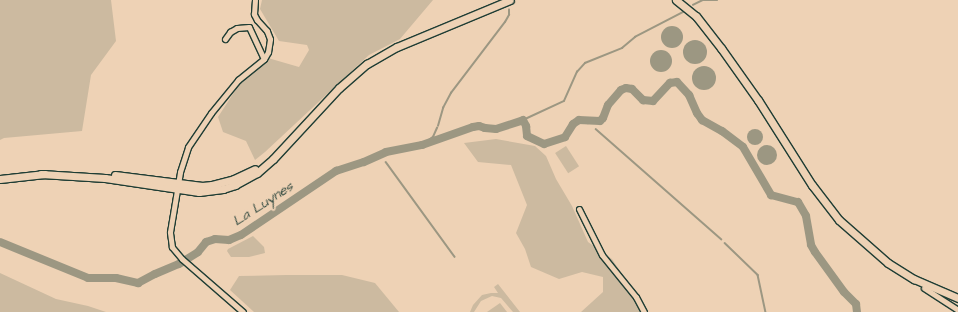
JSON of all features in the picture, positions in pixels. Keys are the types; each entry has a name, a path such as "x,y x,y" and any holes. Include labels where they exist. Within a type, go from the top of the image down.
{"main road":[{"path":"0,179 60,172 88,172 177,188 211,192 235,185 256,173 273,159 347,81 378,57 397,47 510,0"},
{"path":"676,0 696,16 721,48 758,100 812,185 839,220 888,264 914,279 958,298"},
{"path":"932,287 958,294"}],"street":[{"path":"243,312 182,259 172,246 170,241 170,232 177,188 188,147 211,113 238,80 264,59 271,41 267,31 257,20 254,14 255,0"},
{"path":"225,39 230,32 237,28 249,27 264,59"},
{"path":"579,209 602,255 636,297 644,312"},
{"path":"924,288 958,310"}],"shaded area":[{"path":"0,0 111,0 116,41 91,75 82,131 4,138 0,140"},
{"path":"262,0 433,0 400,39 369,55 255,160 246,141 223,132 218,117 242,80 268,58 299,67 309,50 307,45 279,41 260,9"},
{"path":"672,26 680,29 683,37 680,45 672,48 664,45 661,37 664,29"},
{"path":"695,40 703,44 707,52 703,60 695,64 687,60 683,52 687,44"},
{"path":"661,50 669,53 672,61 669,69 661,72 653,69 650,61 653,53"},
{"path":"704,66 712,70 716,78 712,86 704,90 696,86 692,78 696,70"},
{"path":"755,129 762,134 763,137 758,144 755,145 748,140 747,137 752,130"},
{"path":"496,139 535,146 546,156 556,179 572,206 588,242 612,259 647,312 581,312 603,292 603,277 582,272 559,279 531,267 525,249 516,233 527,205 511,165 478,162 464,143"},
{"path":"767,145 774,148 777,155 774,162 767,165 760,162 757,155 760,148"},
{"path":"566,146 579,166 568,173 555,153"},
{"path":"253,236 264,247 265,253 249,257 231,257 227,251 228,249"},
{"path":"0,273 56,299 88,306 106,312 0,312"},
{"path":"342,275 375,283 399,312 254,312 230,290 239,276"},
{"path":"498,284 520,312 513,312 501,298 492,296 481,301 474,312 470,312 473,305 482,295 498,293 494,287"},
{"path":"500,303 507,312 487,312"}],"waterway":[{"path":"693,5 703,0 717,0"},
{"path":"438,126 443,108 451,93 505,22 509,15 509,10"},
{"path":"523,120 564,101 577,72 585,63 622,48 635,37 683,12"},
{"name":"La Luynes","path":"0,242 88,278 116,278 138,283 179,264 198,252 206,242 215,239 229,240 241,235 336,171 364,162 386,152 422,145 473,127 479,126 496,129 523,120 526,126 527,136 544,144 565,137 573,124 579,120 600,121 603,118 608,105 621,90 626,88 632,89 643,100 653,101 670,83 677,82 689,95 697,113 702,120 722,131 743,147 771,195 798,202 806,216 811,245 844,292 856,304 857,312"},
{"path":"584,120 588,123"},
{"name":"La Luynes","path":"422,145 433,137 437,128"},
{"path":"596,129 721,239"},
{"path":"386,162 455,257"},
{"path":"725,243 758,275 766,312"}]}
